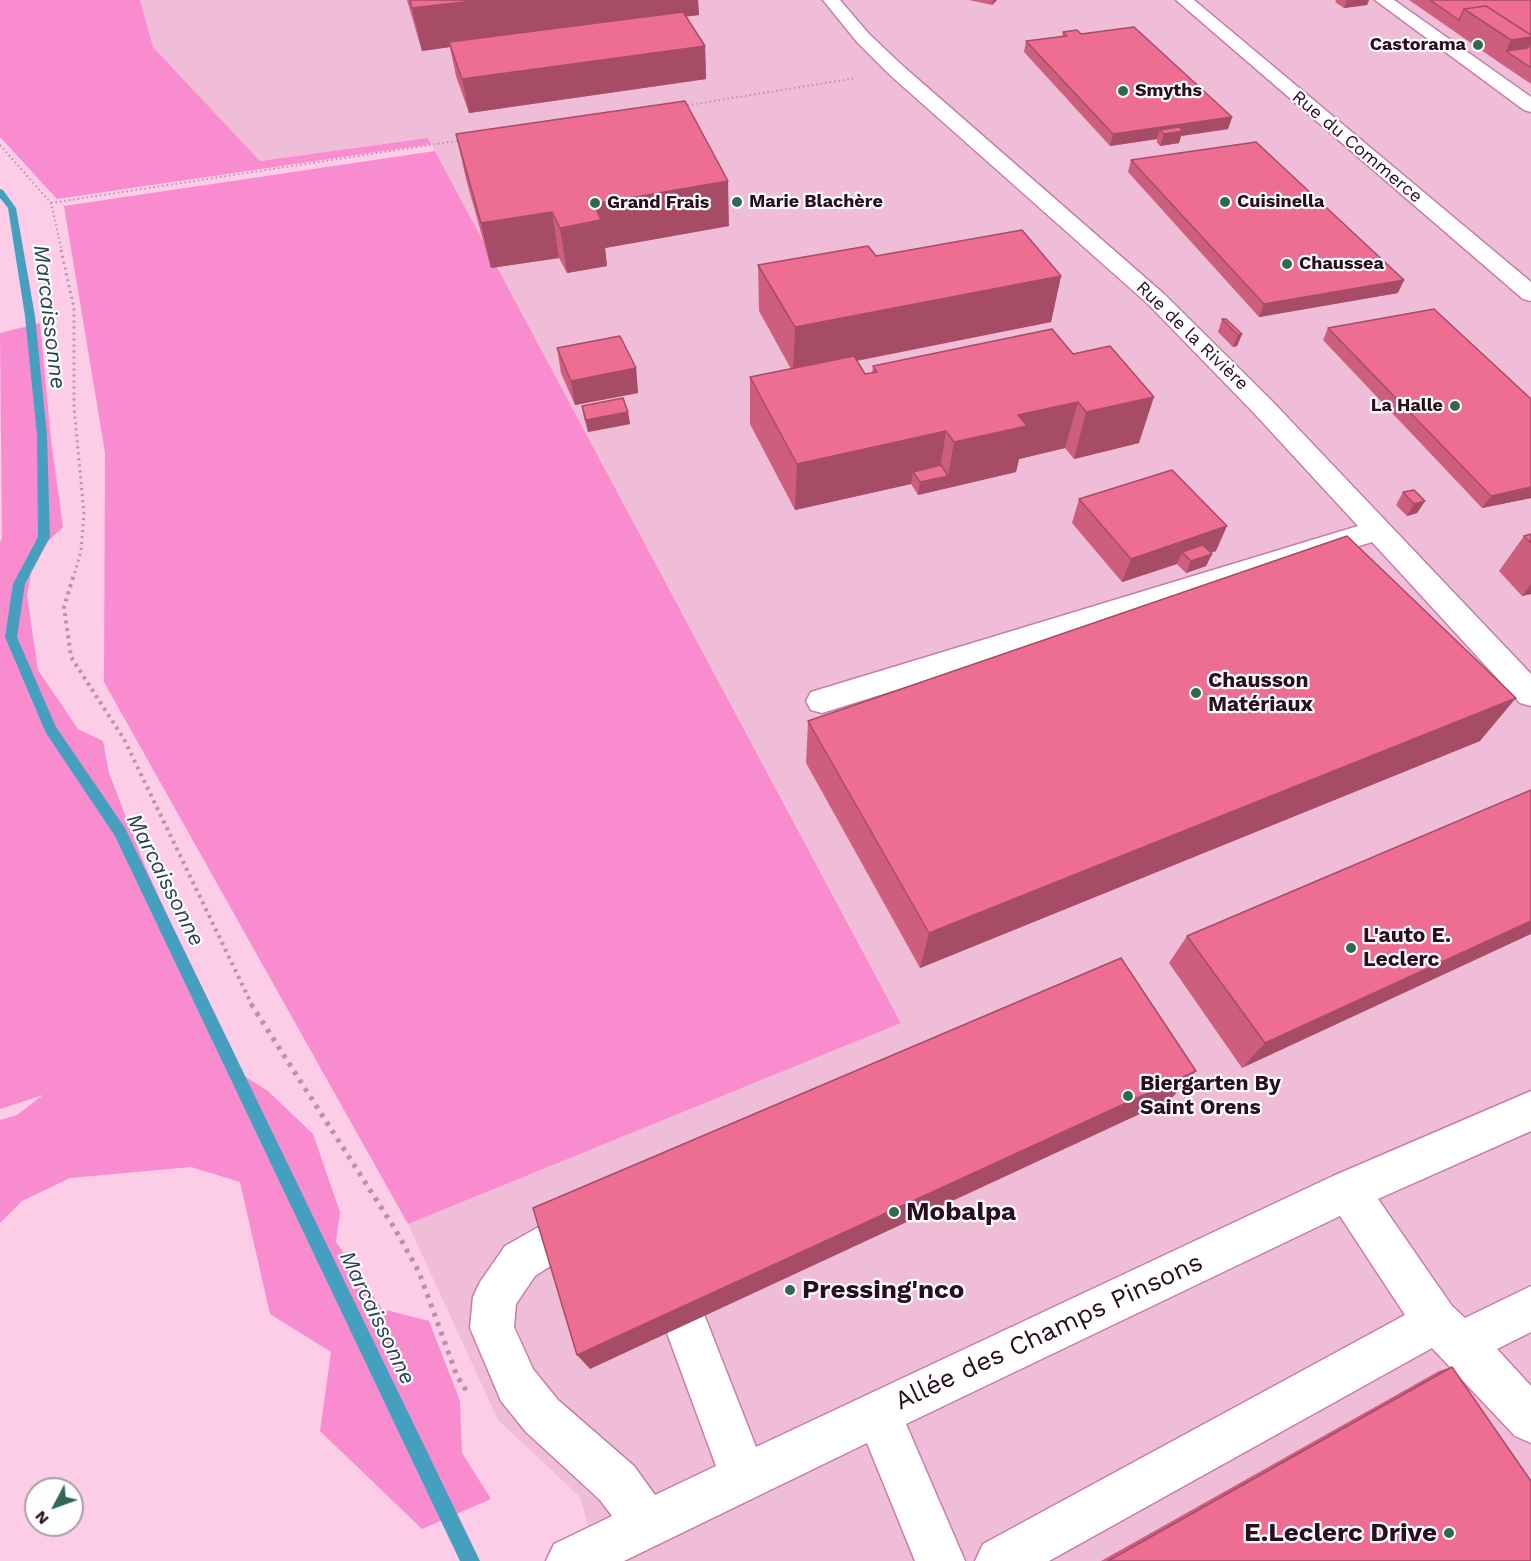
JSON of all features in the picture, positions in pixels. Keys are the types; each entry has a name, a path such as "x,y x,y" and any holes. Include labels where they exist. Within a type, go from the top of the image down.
{"street":[{"name":"Rue de la Rivière","path":"831,0 863,38 897,71 1156,299 1238,380 1531,694"},
{"name":"Rue du Commerce","path":"1184,0 1529,290"},
{"path":"1383,0 1531,106"},
{"path":"822,701 1377,530"},
{"name":"Allée des Champs Pinsons","path":"579,1557 1348,1191 1531,1111"},
{"path":"1348,1191 1449,1333 1531,1420"},
{"path":"551,1241 520,1261 495,1297 492,1328 517,1385 542,1416 617,1483 646,1525"},
{"path":"1000,1561 1449,1333 1531,1308"},
{"path":"686,1325 744,1478"},
{"path":"878,1413 940,1561"}],"path":[{"path":"681,106 897,71"},
{"path":"51,203 469,139"},
{"path":"0,145 51,203 74,308 74,406 84,514 81,551 64,607 71,657 124,739 243,991 395,1228 419,1272 457,1376 472,1401"}],"shaded area":[{"path":"0,0 140,0 153,47 260,161 428,138 431,144 57,199 0,137"},
{"path":"140,0 1531,0 1531,1561 598,1561 580,1497 498,1420 408,1224 901,1022 428,138 260,161 153,47"},
{"path":"435,151 901,1023 408,1224 104,682 105,453 64,206"},
{"path":"40,323 51,440 63,527 34,555 27,596 38,670 78,729 103,741 109,773 145,866 238,1072 268,1091 313,1134 340,1212 336,1242 382,1309 429,1321 460,1401 462,1453 491,1499 422,1529 320,1431 331,1352 270,1314 240,1182 191,1167 70,1178 22,1201 0,1223 0,1120 17,1115 43,1095 0,1109 0,543 2,538 0,333"}],"building":[{"path":"410,0 481,0 412,8"},
{"path":"1430,0 1531,0 1531,35 1486,6 1464,9 1459,20"},
{"path":"1486,6 1531,37 1511,40 1464,9"},
{"path":"683,12 705,46 462,79 449,42"},
{"name":"Smyths","path":"1134,27 1232,117 1113,134 1026,41 1067,36 1063,32 1077,30 1081,34"},
{"path":"1531,41 1531,68 1506,51 1528,48"},
{"path":"685,101 728,181 594,204 601,220 560,228 552,212 481,223 456,134"},
{"path":"1179,127 1183,131 1164,134 1160,130"},
{"path":"1256,142 1404,280 1264,304 1131,160"},
{"path":"1022,230 1061,276 795,327 758,265 868,246 876,256"},
{"path":"1434,309 1531,399 1531,487 1491,496 1328,328"},
{"path":"1222,319 1226,319 1242,334 1238,335"},
{"path":"1052,329 1073,354 1110,346 1154,397 1086,412 1078,402 1018,415 1027,426 954,442 946,431 797,464 750,377 854,356 865,374 877,372 873,366"},
{"path":"620,336 636,368 571,381 557,348"},
{"path":"623,398 628,412 586,420 582,406"},
{"path":"941,465 948,476 920,482 913,472"},
{"path":"1172,470 1227,526 1131,559 1079,499"},
{"path":"1414,490 1425,501 1414,504 1403,492"},
{"path":"1531,534 1531,543 1524,536"},
{"path":"1347,536 1516,698 929,933 808,721"},
{"path":"1203,545 1212,554 1191,561 1182,552"},
{"name":"L'auto E. Leclerc","path":"1531,790 1531,921 1265,1043 1187,936"},
{"path":"1121,958 1196,1071 577,1355 533,1208"},
{"path":"1452,1367 1531,1481 1531,1561 1108,1561"}],"waterway":[{"name":"Marcaissonne","path":"0,192 12,208 30,316 42,435 44,537 19,584 11,637 51,729 120,832 470,1561"}],"place":[{"name":"Castorama","path":"1478,45"},
{"name":"Smyths","path":"1123,91"},
{"name":"Marie Blachère","path":"737,202"},
{"name":"Cuisinella","path":"1225,202"},
{"name":"Grand Frais","path":"595,203"},
{"name":"Chaussea","path":"1287,264"},
{"name":"La Halle","path":"1455,406"},
{"name":"Chausson Matériaux","path":"1196,693"},
{"name":"L'auto E. Leclerc","path":"1351,948"},
{"name":"Biergarten By Saint Orens","path":"1128,1096"},
{"name":"Mobalpa","path":"894,1212"},
{"name":"Pressing'nco","path":"790,1290"},
{"name":"E.Leclerc Drive","path":"1449,1533"}]}
